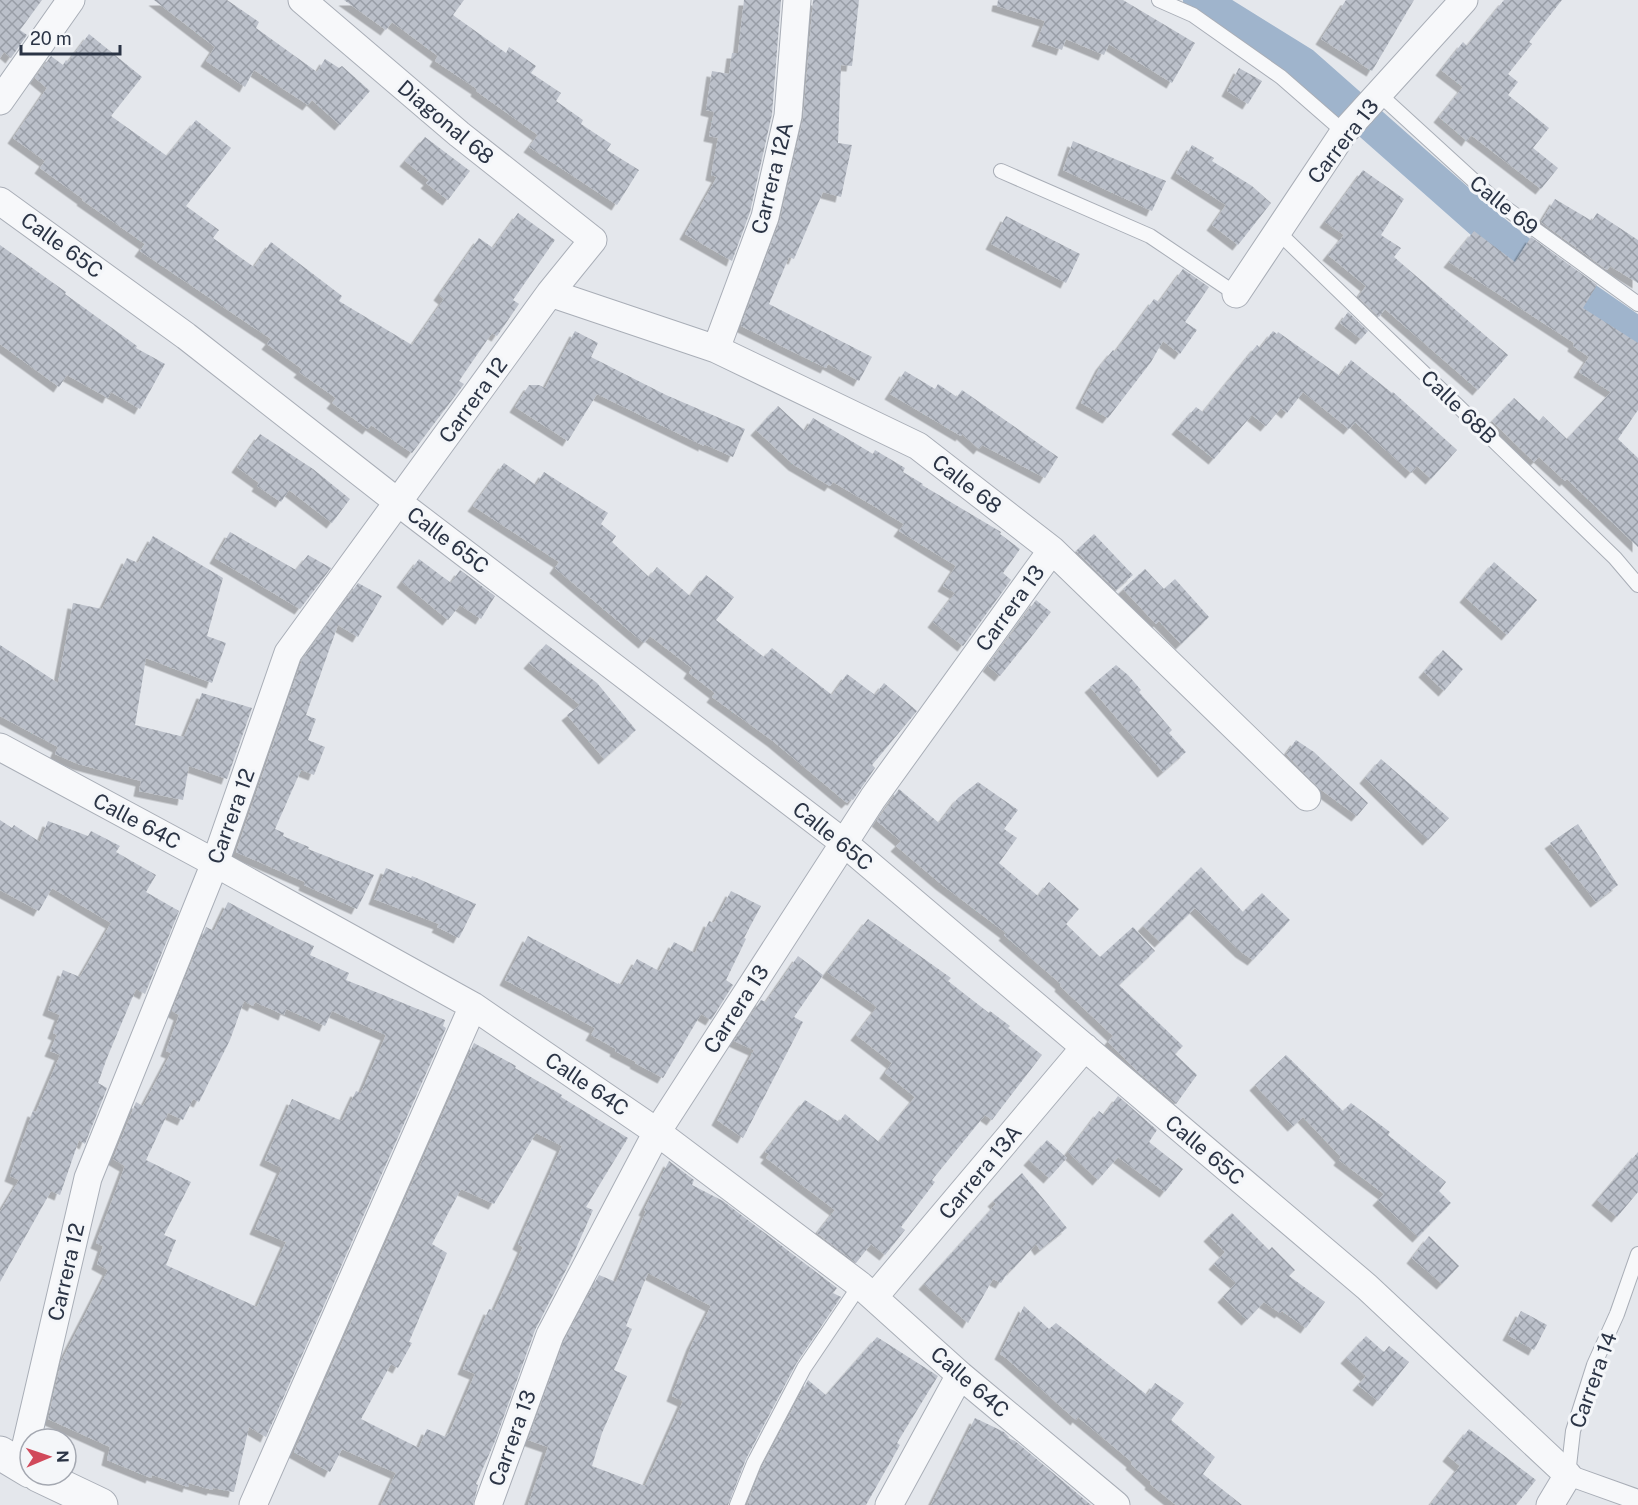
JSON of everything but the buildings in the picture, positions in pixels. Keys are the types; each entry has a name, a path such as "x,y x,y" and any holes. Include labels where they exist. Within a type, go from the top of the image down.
{"street":[{"path":"0,101 71,0"},
{"name":"Diagonal 68","path":"302,0 459,134 592,240"},
{"name":"Carrera 12A","path":"716,349 765,217 788,116 797,0"},
{"name":"Carrera 13","path":"1236,294 1348,128 1464,0"},
{"name":"Calle 65C","path":"0,201 186,336 399,503 844,843 1366,1287 1568,1475 1638,1500"},
{"name":"Carrera 12","path":"31,1427 88,1178 215,863 288,653 550,293 592,240"},
{"name":"Calle 68","path":"550,293 716,349 918,446 1052,550 1307,797"},
{"name":"Carrera 13","path":"488,1505 550,1335 657,1132 873,798 1052,550"},
{"name":"Calle 64C","path":"0,747 472,1006 657,1132 868,1291 960,1376 1116,1505"},
{"path":"254,1505 472,1006"},
{"name":"Carrera 13A","path":"868,1291 1085,1047"},
{"path":"889,1505 960,1376"},
{"name":"Carrera 14","path":"1550,1505 1568,1475"},
{"path":"65,1487 101,1505"}],"lane":[{"path":"1159,0 1193,15 1348,128"},
{"name":"Calle 69","path":"1377,96 1496,201 1638,304"},
{"path":"1001,171 1150,236 1236,294"},
{"name":"Calle 68B","path":"1277,231 1606,550 1638,585"},
{"name":"Carrera 14","path":"1568,1475 1573,1431 1594,1365 1617,1314 1638,1254"},
{"name":"Carrera 13A","path":"736,1505 754,1463 804,1368 868,1291"}],"waterway":[{"path":"1200,0 1303,64 1483,223 1527,258 1638,335"}]}
